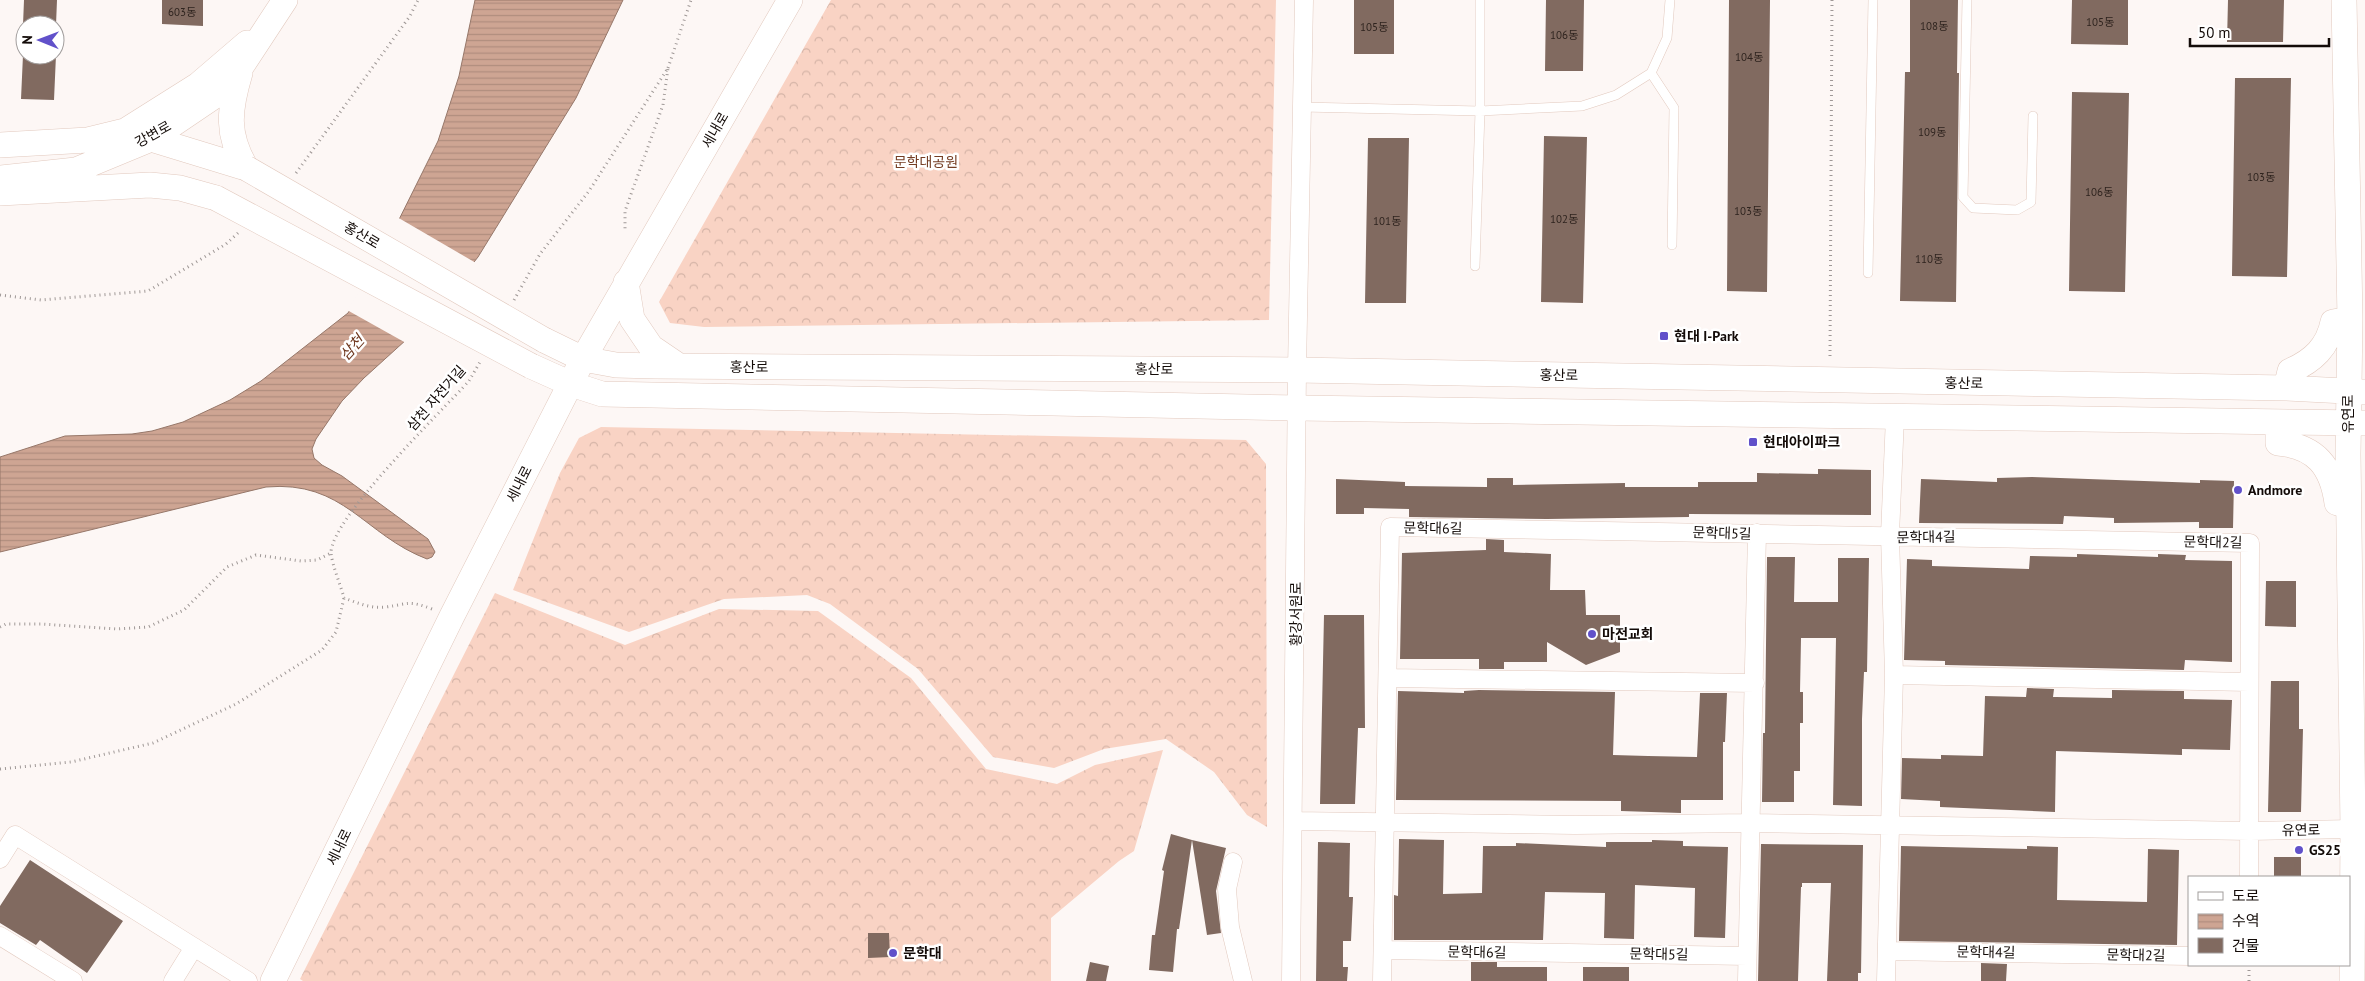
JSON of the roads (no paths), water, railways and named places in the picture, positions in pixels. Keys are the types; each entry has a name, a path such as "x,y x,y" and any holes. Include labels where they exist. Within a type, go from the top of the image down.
{"street":[{"name":"강변로","path":"0,178 76,170 151,139 222,91 241,67 285,0"},
{"name":"세내로","path":"273,981 452,616 583,358 790,0"},
{"name":"황강서원로","path":"1291,981 1297,370 1304,0"},
{"name":"유연로","path":"2344,0 2350,319 2357,423 2349,504 2353,829 2352,981"},
{"name":"강변로","path":"124,131 198,85 268,26"},
{"path":"241,67 232,97 230,119 235,149 246,168"},
{"path":"0,144 88,140 124,131"},
{"name":"홍산로","path":"124,131 246,168 544,340 583,358 616,365 1297,370 2286,388 2356,391"},
{"path":"0,193 150,184 180,188 216,198 531,366 571,384 602,394 1298,408 2357,423"},
{"path":"626,282 632,319 651,347 679,366"},
{"path":"2286,388 2290,371 2306,364 2323,348 2330,337 2333,322 2350,319"},
{"path":"1758,533 1890,535 1895,416"},
{"path":"2278,422 2278,443 2304,447 2320,459 2334,484 2336,503 2349,504"},
{"name":"문학대6길","path":"1382,981 1390,527 1567,530"},
{"name":"문학대5길","path":"1567,530 1758,533 1747,981"},
{"name":"문학대4길","path":"1886,981 1894,675 1890,535 2068,539"},
{"name":"문학대2길","path":"2068,539 2250,543 2249,876"},
{"path":"1894,675 2249,682"},
{"path":"1388,678 1755,683"},
{"path":"1294,821 1575,825 1751,823 2250,831"},
{"name":"유연로","path":"2250,831 2353,829"},
{"path":"0,859 16,834 248,981"},
{"path":"1233,862 1227,889 1230,928 1243,981"},
{"path":"0,936 73,981"},
{"path":"173,981 194,947"},
{"name":"문학대6길","path":"1383,950 1571,953"},
{"name":"문학대4길","path":"1887,950 2084,954"},
{"name":"문학대5길","path":"1571,953 1747,956"},
{"name":"문학대2길","path":"2084,954 2188,956"}],"lane":[{"path":"1475,266 1480,111 1480,0"},
{"path":"1302,107 1480,111 1582,106 1616,95 1651,73 1667,38 1670,0"},
{"path":"1868,273 1873,0"},
{"path":"1967,0 1963,197 1973,208 2017,210 2031,202 2033,116"},
{"path":"1651,73 1674,108 1672,246"}],"water":[{"name":"삼천","path":"475,0 623,0 576,98 478,257 428,320 364,378 342,401 316,439 312,449 314,458 322,465 342,476 428,539 435,552 432,557 427,559 405,549 335,500 315,492 293,487 266,487 0,552 0,457 65,436 132,434 152,431 183,422 230,400 261,381 348,313 367,284 438,141 459,76"}],"place":[{"name":"현대 I-Park","path":"1664,336"},
{"name":"현대아이파크","path":"1753,442"},
{"name":"Andmore","path":"2238,490"},
{"name":"마전교회","path":"1592,634"},
{"name":"GS25","path":"2299,850"},
{"name":"문학대","path":"893,953"}],"park label":[{"name":"문학대공원","path":"926,162"}]}
